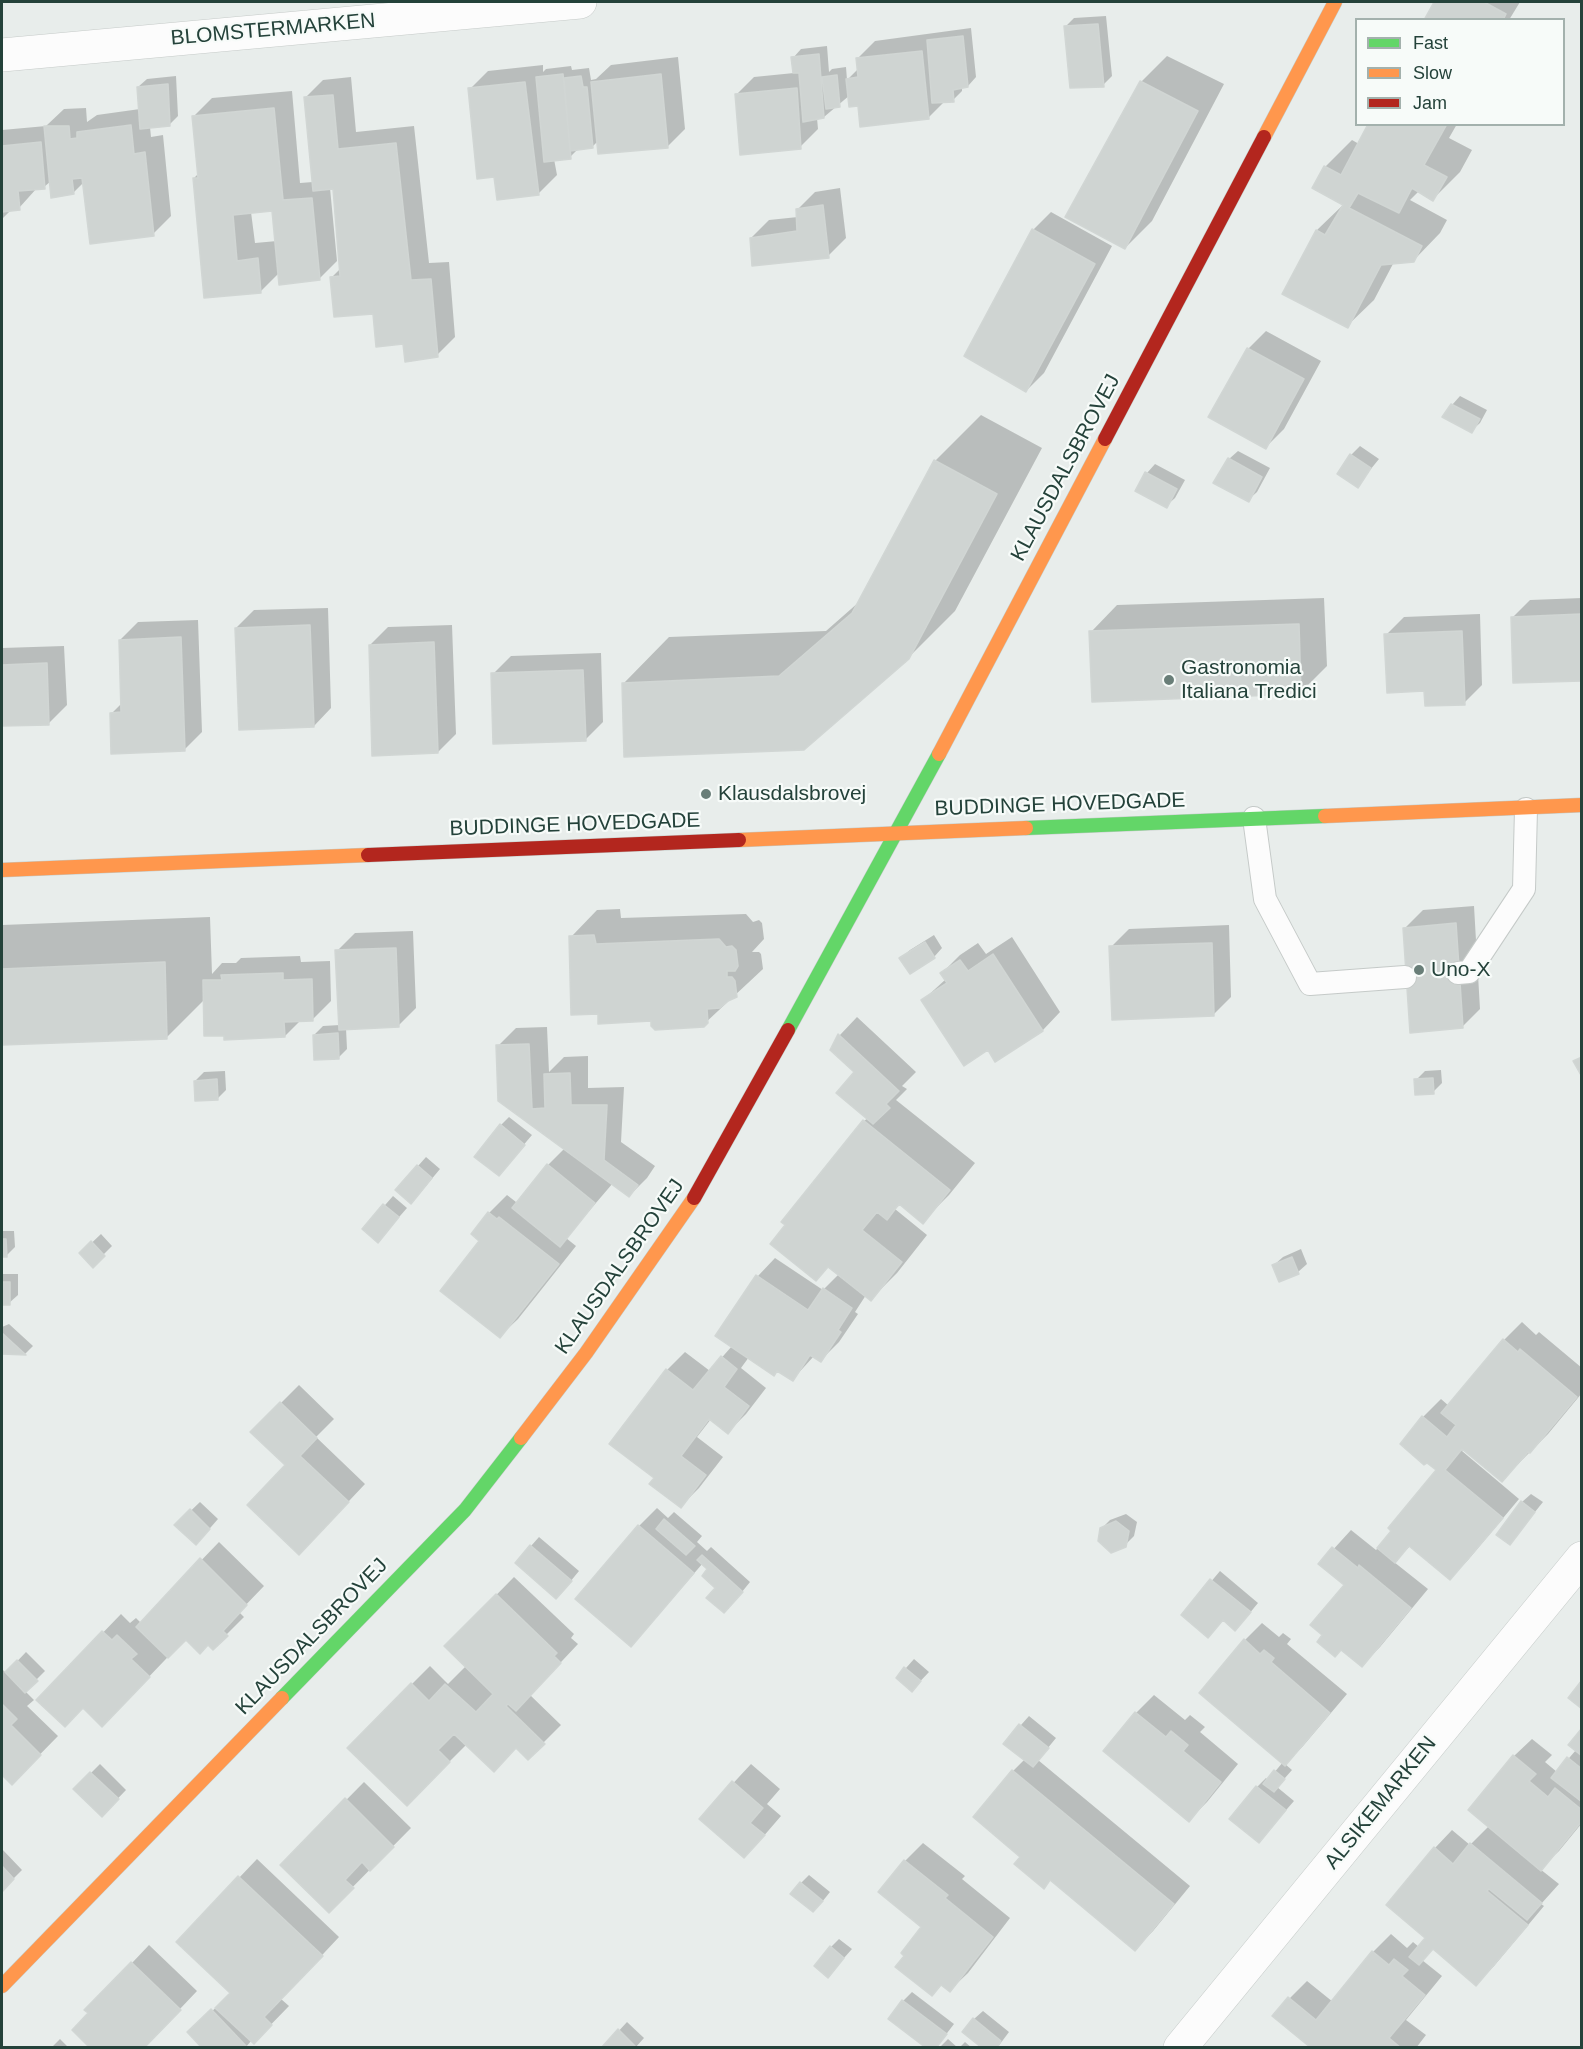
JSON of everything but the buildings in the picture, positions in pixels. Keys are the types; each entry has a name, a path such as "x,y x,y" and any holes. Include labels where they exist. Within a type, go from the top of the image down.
{"street":[{"name":"BLOMSTERMARKEN","path":"2,55 580,2"},
{"name":"KLAUSDALSBROVEJ","path":"2,1986 465,1510 586,1353 701,1188 898,832 1335,2"},
{"name":"BUDDINGE HOVEDGADE","path":"2,870 1581,805"},
{"name":"ALSIKEMARKEN","path":"1180,2048 1581,1558"}],"lane":[{"path":"1458,973 1469,972 1524,889 1526,809"},
{"path":"1254,818 1265,899 1310,984 1405,977"}],"traffic: fast":[{"path":"788,1030 939,754"},
{"path":"1026,828 1325,816"},
{"path":"282,1698 465,1510 521,1438"}],"traffic: slow":[{"path":"1264,137 1335,2"},
{"path":"939,754 1105,439"},
{"path":"1325,816 1582,805"},
{"path":"739,840 1026,828"},
{"path":"2,870 368,855"},
{"path":"521,1438 586,1353 694,1198"},
{"path":"2,1986 282,1698"}],"traffic: jam":[{"path":"1105,439 1264,137"},
{"path":"368,855 739,840"},
{"path":"694,1198 788,1030"}],"place":[{"name":"Gastronomia Italiana Tredici","path":"1169,680"},
{"name":"Klausdalsbrovej","path":"706,794"},
{"name":"Uno-X","path":"1419,970"}]}
